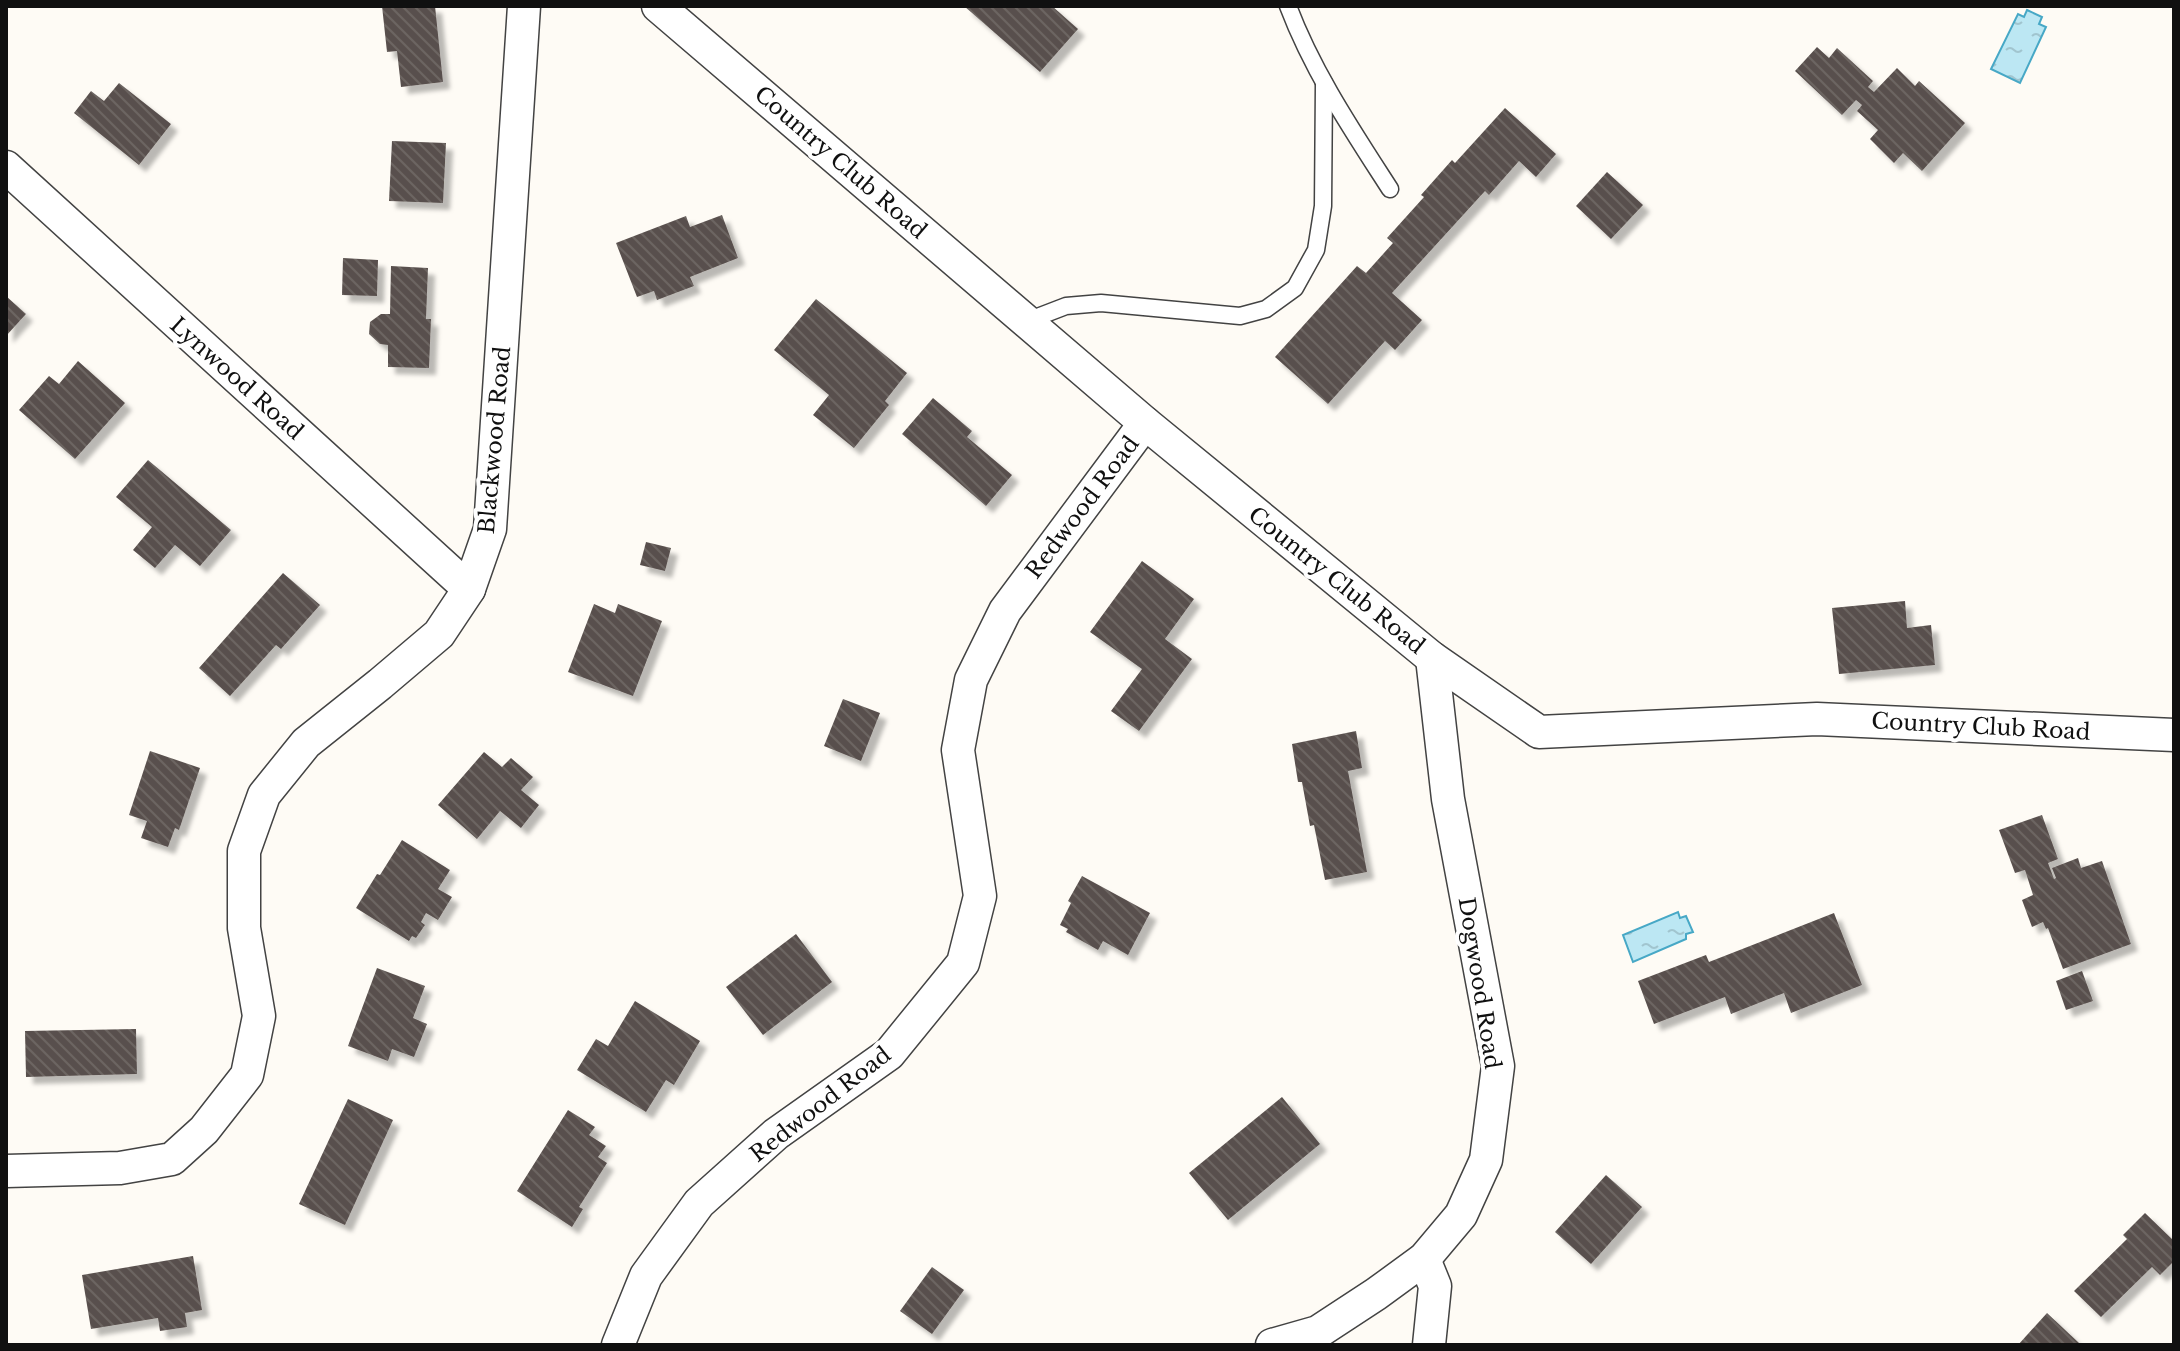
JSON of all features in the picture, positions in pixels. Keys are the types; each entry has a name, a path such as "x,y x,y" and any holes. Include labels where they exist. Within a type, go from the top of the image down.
{"street":[{"name":"Blackwood Road","path":"6,1171 120,1168 172,1159 204,1130 247,1075 259,1016 244,928 244,851 264,795 306,743 439,634 469,589 490,529 524,6"},
{"name":"Country Club Road","path":"658,6 1145,423 1432,658 1539,732 1817,719 2174,735"},
{"name":"Lynwood Road","path":"6,167 469,589"},
{"name":"Redwood Road","path":"618,1345 646,1276 699,1203 776,1134 889,1054 963,963 980,896 958,750 971,680 1005,611 1145,423"},
{"name":"Dogwood Road","path":"1272,1345 1318,1332 1424,1259 1461,1215 1486,1160 1498,1066 1448,799 1432,658"},
{"path":"1424,1259 1435,1286 1429,1345"}],"lane":[{"path":"1288,6 1324,83 1390,189"},
{"path":"1027,321 1066,306 1101,303 1240,316 1266,309 1295,288 1316,250 1323,206 1324,83"}],"water":[{"path":"2027,10 2042,17 2039,24 2046,27 2020,83 1991,69 2018,14 2024,17"},
{"path":"1678,912 1680,918 1686,916 1693,932 1686,934 1686,939 1633,962 1623,935"}],"building":[{"path":"382,6 435,6 443,82 401,87 397,51 387,52"},
{"path":"964,6 1052,6 1078,29 1040,72"},
{"path":"1817,47 1829,58 1837,48 1873,81 1868,87 1874,92 1897,68 1915,86 1919,81 1965,123 1922,171 1903,153 1894,163 1870,139 1878,130 1857,111 1862,105 1856,100 1842,115 1795,71"},
{"path":"119,83 171,124 139,165 74,113 91,91 104,101"},
{"path":"1505,108 1556,154 1536,177 1519,161 1489,195 1485,191 1392,293 1422,320 1395,350 1385,341 1328,404 1275,357 1357,266 1366,273 1393,243 1387,238 1424,197 1421,195"},
{"path":"392,141 446,143 443,203 389,201"},
{"path":"1607,172 1643,205 1611,239 1576,206"},
{"path":"722,215 738,258 690,277 694,286 657,300 654,291 637,297 616,243 686,216 690,227"},
{"path":"343,258 378,260 377,296 342,295"},
{"path":"391,266 428,268 426,319 431,319 429,368 388,367 388,345 380,344 369,334 370,322 381,314 390,314"},
{"path":"6,296 26,314 6,336"},
{"path":"816,299 907,373 885,401 889,405 854,448 813,415 829,395 774,350"},
{"path":"78,361 125,403 75,459 19,410 49,376 59,384"},
{"path":"933,398 972,431 967,437 1012,475 986,506 902,434"},
{"path":"148,460 231,530 200,566 175,545 155,568 133,550 152,527 116,497"},
{"path":"646,542 671,548 665,571 640,565"},
{"path":"1142,561 1194,599 1165,639 1192,659 1139,731 1111,711 1142,669 1090,632"},
{"path":"283,573 320,605 281,649 276,645 230,696 199,668"},
{"path":"1905,601 1907,628 1931,625 1935,665 1839,674 1832,608"},
{"path":"594,604 615,613 618,604 662,621 633,696 568,672"},
{"path":"843,699 880,713 861,761 824,746"},
{"path":"1356,731 1362,768 1348,771 1367,872 1325,880 1314,825 1310,826 1302,782 1298,782 1292,744"},
{"path":"150,751 200,768 179,830 175,828 168,847 141,838 147,821 129,815"},
{"path":"484,752 502,767 511,758 533,777 521,790 539,805 521,828 500,811 477,839 438,805"},
{"path":"2042,815 2058,859 2048,863 2054,879 2052,868 2078,858 2081,868 2102,861 2131,944 2063,969 2048,928 2043,922 2032,927 2022,900 2033,895 2025,870 2015,873 1999,830"},
{"path":"402,840 450,870 438,889 452,897 438,920 426,913 421,922 425,925 416,938 412,936 409,941 356,908"},
{"path":"1082,876 1150,913 1128,955 1103,941 1098,950 1066,932 1068,929 1060,925 1071,903 1068,901"},
{"path":"1834,913 1862,985 1791,1013 1784,993 1731,1014 1725,997 1654,1024 1638,981 1706,955 1709,962"},
{"path":"796,934 832,982 763,1035 726,987"},
{"path":"377,968 425,986 413,1018 427,1024 414,1057 392,1049 388,1061 348,1046"},
{"path":"2082,971 2093,1001 2066,1010 2056,981"},
{"path":"635,1001 700,1041 674,1085 666,1080 646,1112 577,1070 596,1039 608,1046"},
{"path":"136,1029 137,1074 26,1077 25,1031"},
{"path":"1282,1097 1320,1144 1228,1220 1189,1173"},
{"path":"348,1099 393,1120 345,1225 299,1204"},
{"path":"568,1110 595,1127 589,1135 606,1146 598,1157 607,1163 579,1207 583,1209 572,1227 517,1191"},
{"path":"1606,1175 1642,1207 1591,1264 1555,1232"},
{"path":"2145,1213 2174,1241 2174,1261 2160,1275 2152,1267 2101,1317 2074,1291 2127,1239 2123,1235"},
{"path":"193,1256 202,1310 185,1313 187,1327 160,1331 158,1318 91,1329 82,1275"},
{"path":"932,1267 964,1290 932,1334 900,1311"},
{"path":"2047,1313 2079,1343 2077,1345 2018,1345"}]}
